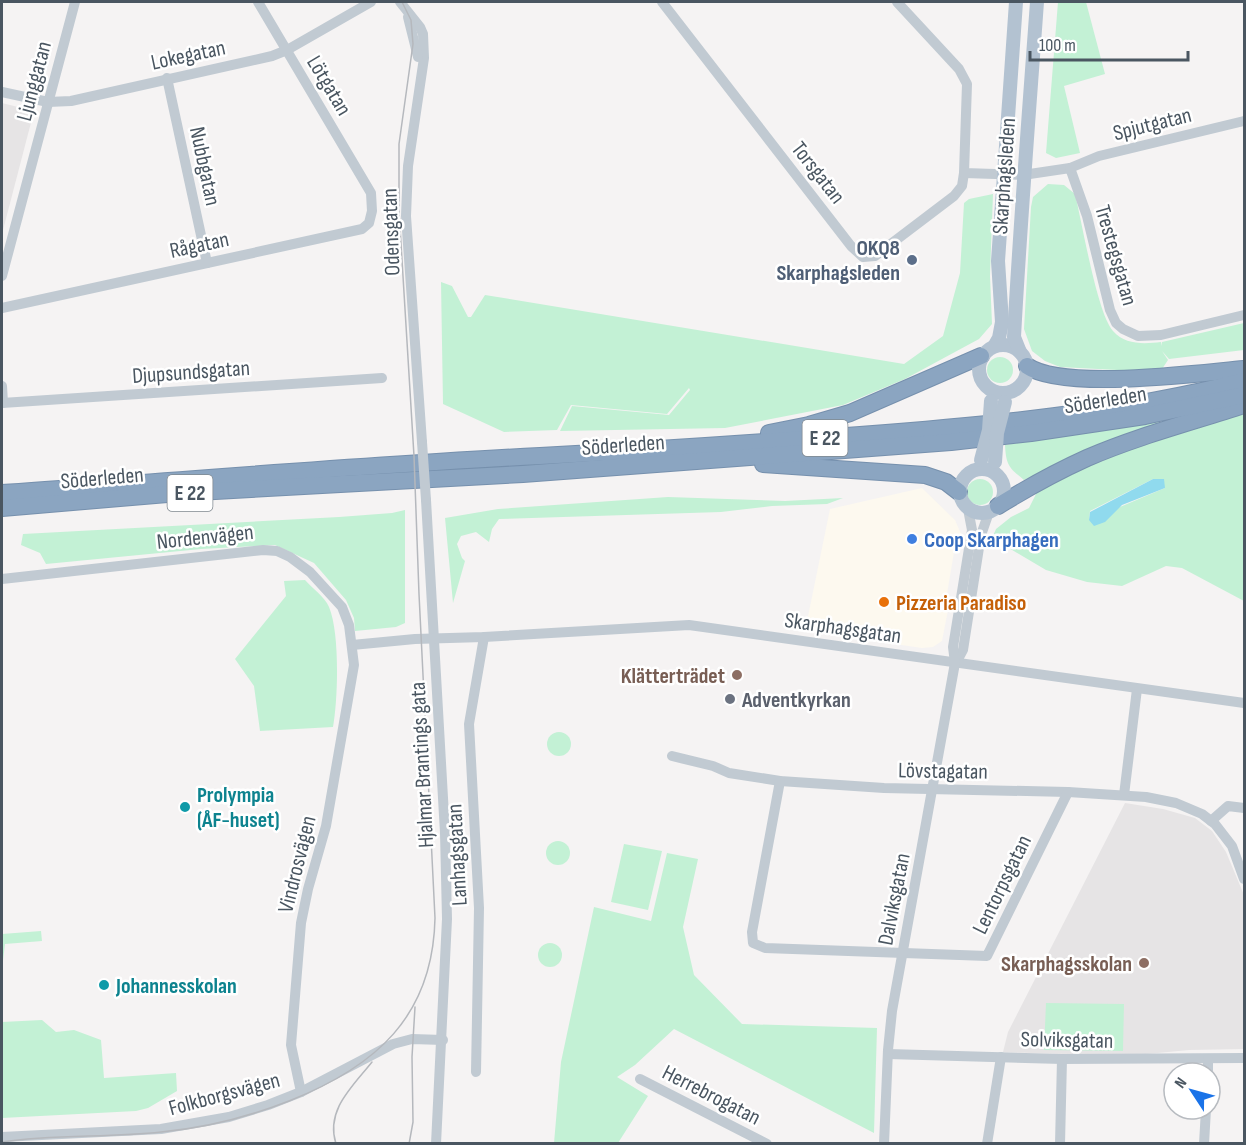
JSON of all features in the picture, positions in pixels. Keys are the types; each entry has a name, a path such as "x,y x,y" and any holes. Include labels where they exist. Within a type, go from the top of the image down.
{"highway":[{"path":"703,454 850,413 981,357"},
{"path":"1024,359 1041,374 1067,378 1145,378 1245,369"},
{"name":"Söderleden","path":"2,508 179,494 352,485 703,454 1028,420 1136,403 1245,381"},
{"name":"Söderleden","path":"2,493 496,458 703,454 951,442 1145,416 1245,394"},
{"path":"993,509 1034,484 1089,458 1153,434 1245,405"},
{"path":"703,454 886,474 926,475 946,482 960,492"}],"main road":[{"name":"Skarphagsleden","path":"995,345 1002,322 998,261 1016,2"},
{"name":"Skarphagsleden","path":"1024,359 1014,337 1023,175 1037,2"},
{"path":"971,472 982,469 991,471 989,430 998,401 1023,382 1024,359 1013,347 1005,344 995,345 981,357 978,369 981,380 998,401"},
{"path":"985,386 999,393 1015,390"},
{"path":"991,466 1004,489 1003,496 993,509 980,513 968,509 962,502 960,492 964,478 971,472 991,466"}],"street":[{"name":"Ljunggatan","path":"2,276 75,2"},
{"name":"Lötgatan","path":"258,2 368,188"},
{"name":"Lokegatan","path":"2,92 48,102 71,101 272,56 287,50 371,2"},
{"name":"Torsgatan","path":"662,2 851,246 863,257 875,256 954,196 962,186 964,173"},
{"path":"897,2 959,69 967,84 964,173 1003,176 1070,168"},
{"name":"Odensgatan","path":"403,6 417,46 421,78 408,166 406,216 418,384"},
{"name":"Nubbgatan","path":"167,78 207,262"},
{"name":"Spjutgatan","path":"1070,168 1099,156 1245,121"},
{"name":"Trestegsgatan","path":"1070,168 1087,216 1110,310 1116,323 1123,329 1138,336 1161,335 1245,315"},
{"name":"Rågatan","path":"2,308 362,229 369,223 372,211 371,193 368,188"},
{"name":"Djupsundsgatan","path":"2,403 382,378"},
{"name":"Hjalmar Brantings gata","path":"418,384 434,638 447,919 436,1143"},
{"path":"2,386 2,403"},
{"name":"Dalviksgatan","path":"884,1143 892,1011 955,663 953,647 972,530 968,509"},
{"name":"Dalviksgatan","path":"955,663 963,650 981,536 993,509"},
{"name":"Nordenvägen","path":"2,579 252,551 277,551 290,557 310,572 342,607 352,645"},
{"name":"Skarphagsgatan","path":"434,638 689,626 1245,703"},
{"name":"Lanhagsgatan","path":"476,1072 479,908 469,724 484,637"},
{"path":"352,645 434,638"},
{"name":"Vindrosvägen","path":"301,1092 291,1045 302,923 308,889 330,810 352,681 352,645"},
{"path":"1124,795 1137,689"},
{"name":"Lövstagatan","path":"672,756 729,772 780,781 884,788 1146,796 1176,803 1202,814 1211,821 1232,846 1245,879"},
{"name":"Lentorpsgatan","path":"780,781 752,932 753,943 765,948 903,954 987,956 1068,792"},
{"path":"1211,821 1228,806 1245,808"},
{"name":"Folkborgsvägen","path":"2,1137 174,1128 252,1110 301,1092 393,1044 412,1039 442,1040"},
{"name":"Solviksgatan","path":"888,1054 1062,1059 1245,1058"},
{"path":"987,1143 1001,1057"},
{"path":"1060,1143 1062,1059"},
{"name":"Herrebrogatan","path":"640,1079 767,1143"},
{"path":"1204,1143 1205,1121"}],"shaded area":[{"path":"2,103 34,111 2,234"},
{"path":"922,488 955,520 961,534 954,552 946,600 948,610 942,641 933,647 922,648 805,631 830,509"},
{"name":"Skarphagsskolan","path":"1125,803 1163,809 1195,818 1212,831 1226,852 1244,895 1244,1049 1189,1050 1126,1056 1003,1052 1008,1032"}],"green space":[{"path":"1058,2 1086,2 1105,74 1064,86 1080,153 1056,158 1046,153"},
{"path":"1048,184 1064,185 1075,194 1101,306 1107,321 1118,336 1135,342 1161,342 1161,346 1162,342 1244,323 1244,350 1169,359 1162,351 1168,360 1162,369 1136,371 1060,367 1045,361 1032,351 1024,329 1031,207 1033,197"},
{"path":"993,194 990,276 992,324 979,339 905,379 843,405 725,428 560,431 572,406 669,415 690,390 689,388 667,414 571,405 557,430 504,432 443,404 441,282 452,286 468,317 471,317 485,295 904,364 943,336 960,273 964,203 969,199"},
{"path":"1000,357 1009,361 1013,370 1009,379 1000,383 991,379 987,370 991,361"},
{"path":"1244,413 1244,601 1182,568 1166,566 1122,586 1087,582 1046,570 992,538 996,529 1011,517 1029,508 1038,490 1081,469 1145,444","holes":["1153,479 1165,488 1089,520 1090,511"]},
{"path":"1158,419 1158,424 1097,446 1024,480 1007,462 1005,445"},
{"path":"980,479 989,483 993,492 989,501 980,505 971,501 967,492 971,483"},
{"path":"668,497 785,501 843,498 827,504 772,506 721,512 499,519 492,529 489,542 476,532 461,536 457,544 465,561 453,603 445,518 498,509"},
{"path":"405,510 405,623 396,627 355,631 354,618 346,600 314,563 275,545 201,549 46,564 40,553 21,545 23,534 339,517"},
{"path":"305,580 325,600 333,618 337,666 333,727 260,731 254,686 235,659 286,596 284,581"},
{"path":"559,732 567,736 571,744 567,752 559,756 551,752 547,744 551,736"},
{"path":"558,841 566,845 570,853 566,861 558,865 550,861 546,853 550,845"},
{"path":"624,844 662,851 648,910 611,902"},
{"path":"667,853 698,859 683,927 694,975 742,1024 877,1028 874,1133 674,1029 635,1065 617,1077 648,1096 618,1143 554,1143 561,1062 594,907 651,921"},
{"path":"41,931 42,941 5,944 2,969 2,934"},
{"path":"550,943 558,947 562,955 558,963 550,967 542,963 538,955 542,947"},
{"path":"1046,1003 1124,1004 1123,1051 1044,1050"},
{"path":"42,1020 56,1032 74,1030 101,1040 104,1078 176,1073 177,1091 148,1108 136,1111 2,1118 2,1022"}],"water":[{"path":"1153,479 1164,479 1165,488 1122,505 1105,522 1094,526 1089,520 1090,512"}],"tram line":[{"path":"2,1142 141,1134 194,1128 258,1112 289,1101 348,1072 372,1054 394,1034 411,1010 423,984 432,953 435,918 414,456 399,211 399,144 413,44 411,20 402,2"},
{"path":"409,1144 413,1122 412,1057 415,1007"},
{"path":"336,1144 334,1120 338,1109 349,1090 372,1062"}],"place":[{"name":"OKQ8 Skarphagsleden","path":"912,260"},
{"name":"Coop Skarphagen","path":"912,539"},
{"name":"Pizzeria Paradiso","path":"884,602"},
{"name":"Klätterträdet","path":"737,675"},
{"name":"Adventkyrkan","path":"730,699"},
{"name":"Prolympia (ÅF-huset)","path":"185,807"},
{"name":"Skarphagsskolan","path":"1144,963"},
{"name":"Johannesskolan","path":"104,985"}]}
